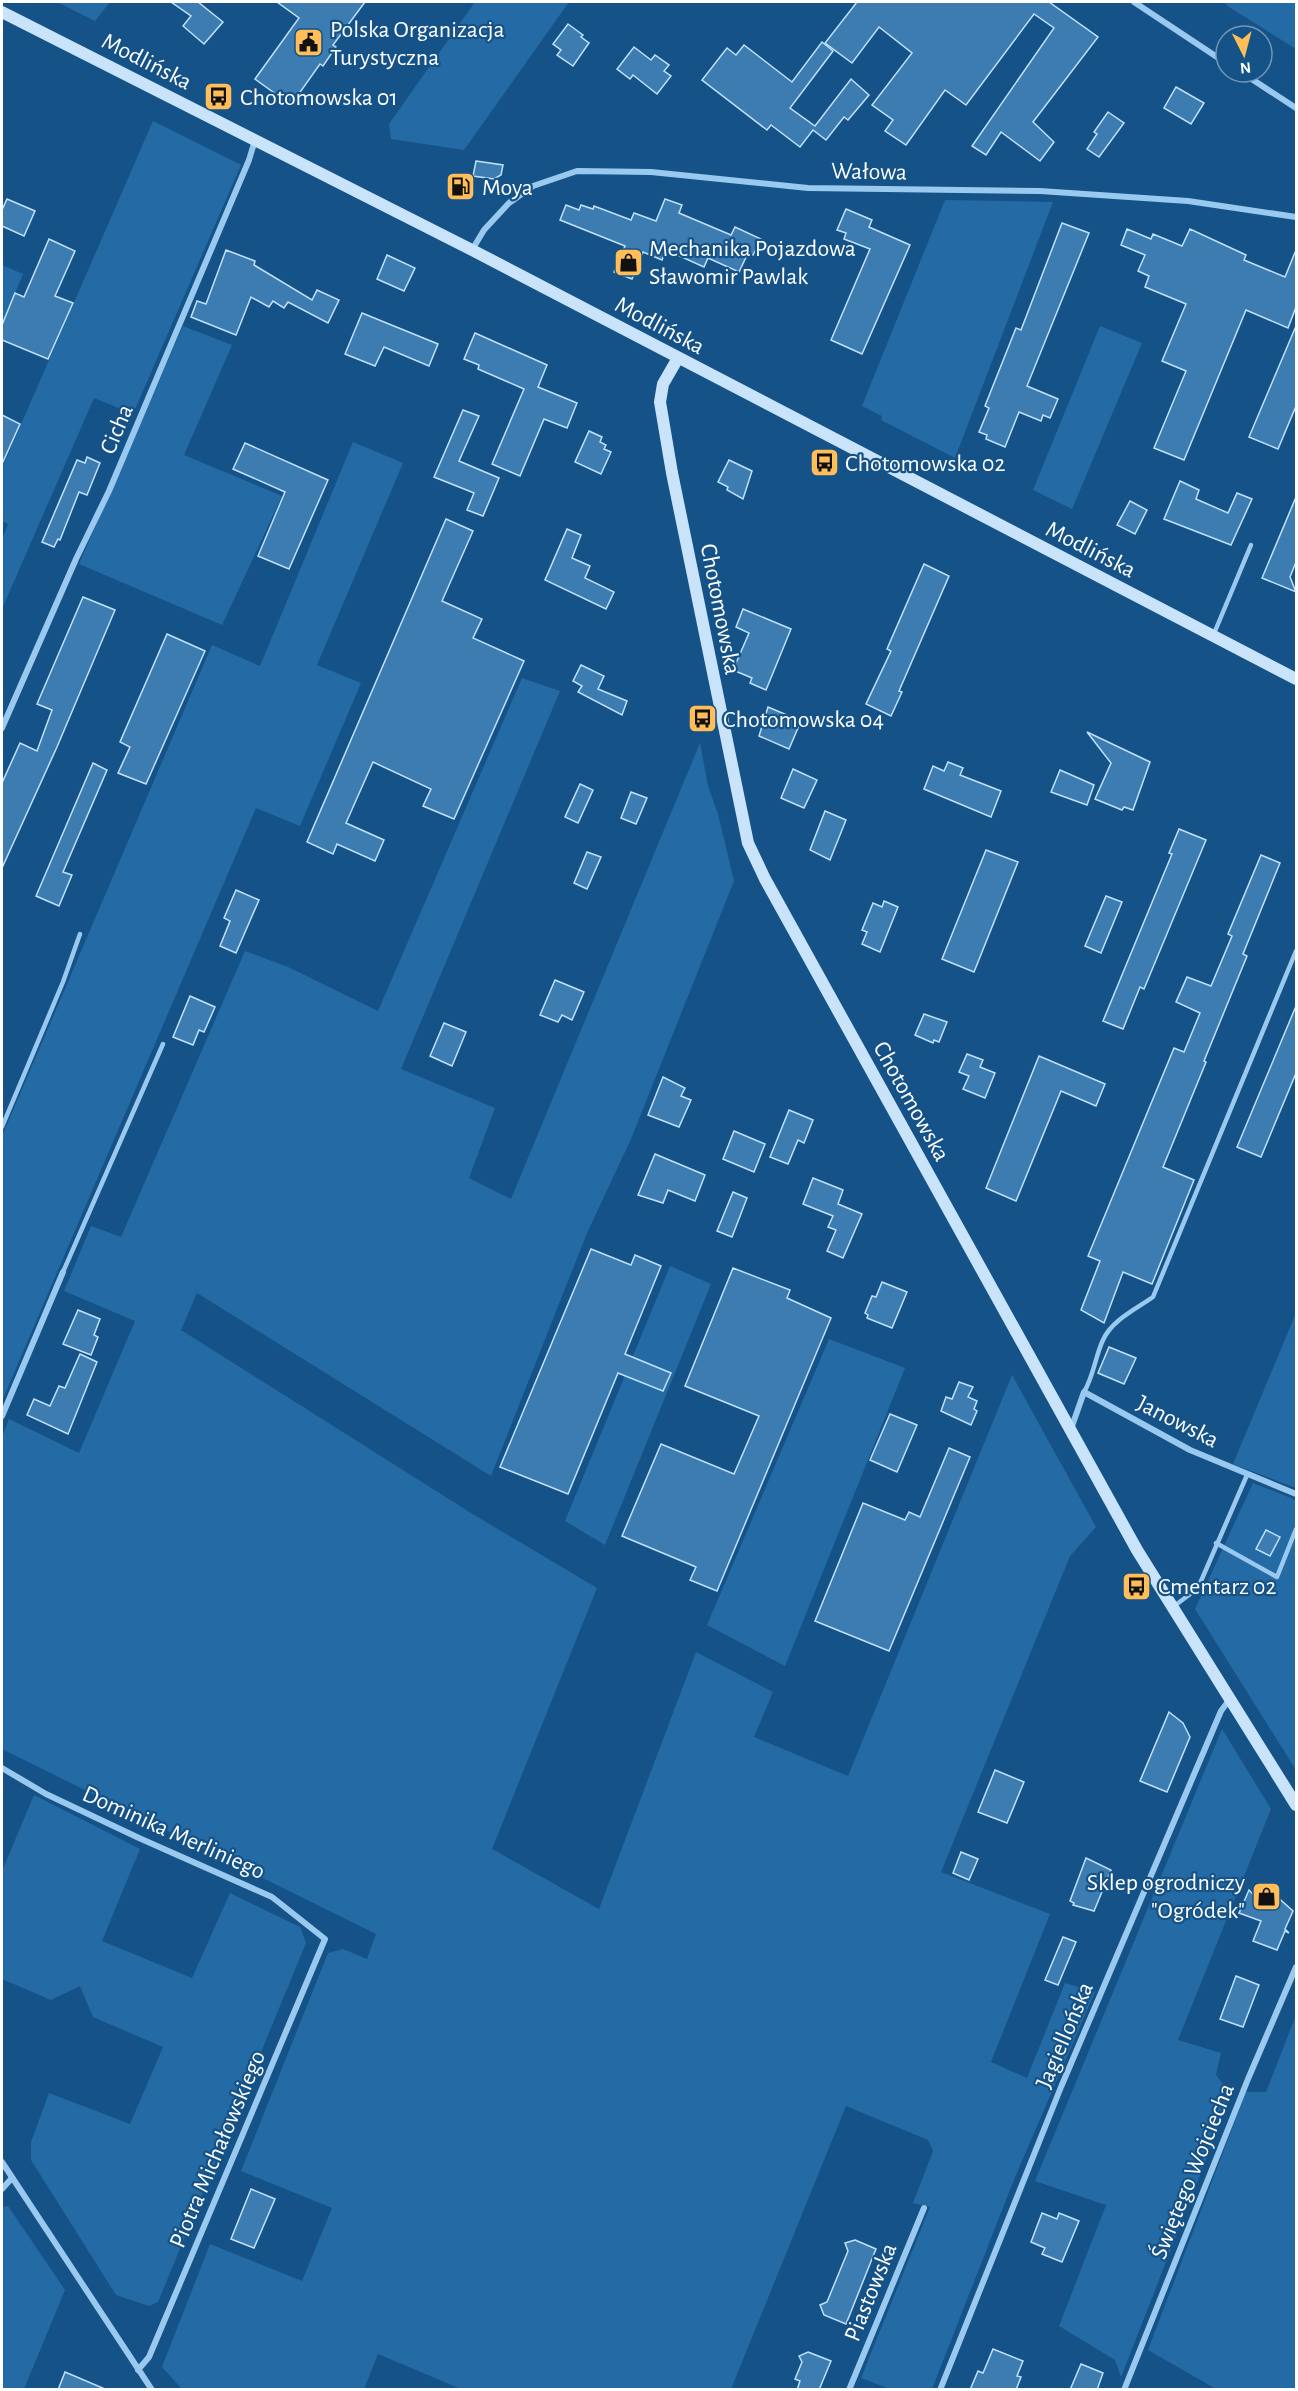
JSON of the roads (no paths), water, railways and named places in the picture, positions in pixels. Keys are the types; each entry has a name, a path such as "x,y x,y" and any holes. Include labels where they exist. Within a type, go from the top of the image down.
{"street":[{"path":"1134,2 1214,55"},
{"name":"Modlińska","path":"2,12 472,249 1296,679"},
{"path":"1259,84 1296,108"},
{"name":"Cicha","path":"2,728 76,559 109,491 249,160 255,140"},
{"name":"Wałowa","path":"472,249 483,230 509,203 533,186 578,171 651,172 808,189 1040,191 1188,201 1296,217"},
{"name":"Chotomowska","path":"678,358 663,384 660,402 674,485 748,843 777,900 1137,1550 1296,1805"},
{"path":"2,1416 63,1272"},
{"path":"1071,1431 1084,1392"},
{"name":"Janowska","path":"1084,1392 1190,1450 1296,1494"},
{"name":"Jagiellońska","path":"940,2390 1066,2077 1221,1711 1231,1698"},
{"name":"Dominika Merliniego","path":"2,1768 46,1794 139,1838 272,1896 325,1939"},
{"name":"Piotra Michałowskiego","path":"138,2370 152,2351 325,1939"},
{"name":"Świętego Wojciecha","path":"1124,2390 1248,2079 1296,1967"},
{"path":"2,2162 138,2370 146,2386 152,2390"},
{"path":"2,2189 12,2178"},
{"name":"Piastowska","path":"849,2390 924,2208"}],"lane":[{"path":"1213,636 1251,545"},
{"path":"2,1127 63,982 80,934"},
{"path":"1084,1392 1093,1377 1104,1338 1115,1323 1153,1297 1296,951"},
{"path":"63,1272 163,1044"},
{"path":"1173,1607 1198,1588 1246,1475"},
{"path":"1216,1543 1277,1577 1296,1529"}],"place":[{"name":"Polska Organizacja Turystyczna","path":"309,43"},
{"name":"Chotomowska 01","path":"219,97"},
{"name":"Moya","path":"461,187"},
{"name":"Mechanika Pojazdowa Sławomir Pawlak","path":"628,262"},
{"name":"Chotomowska 02","path":"824,463"},
{"name":"Chotomowska 04","path":"702,719"},
{"name":"Cmentarz 02","path":"1137,1586"},
{"name":"Sklep ogrodniczy \"Ogródek\"","path":"1266,1896"}]}
